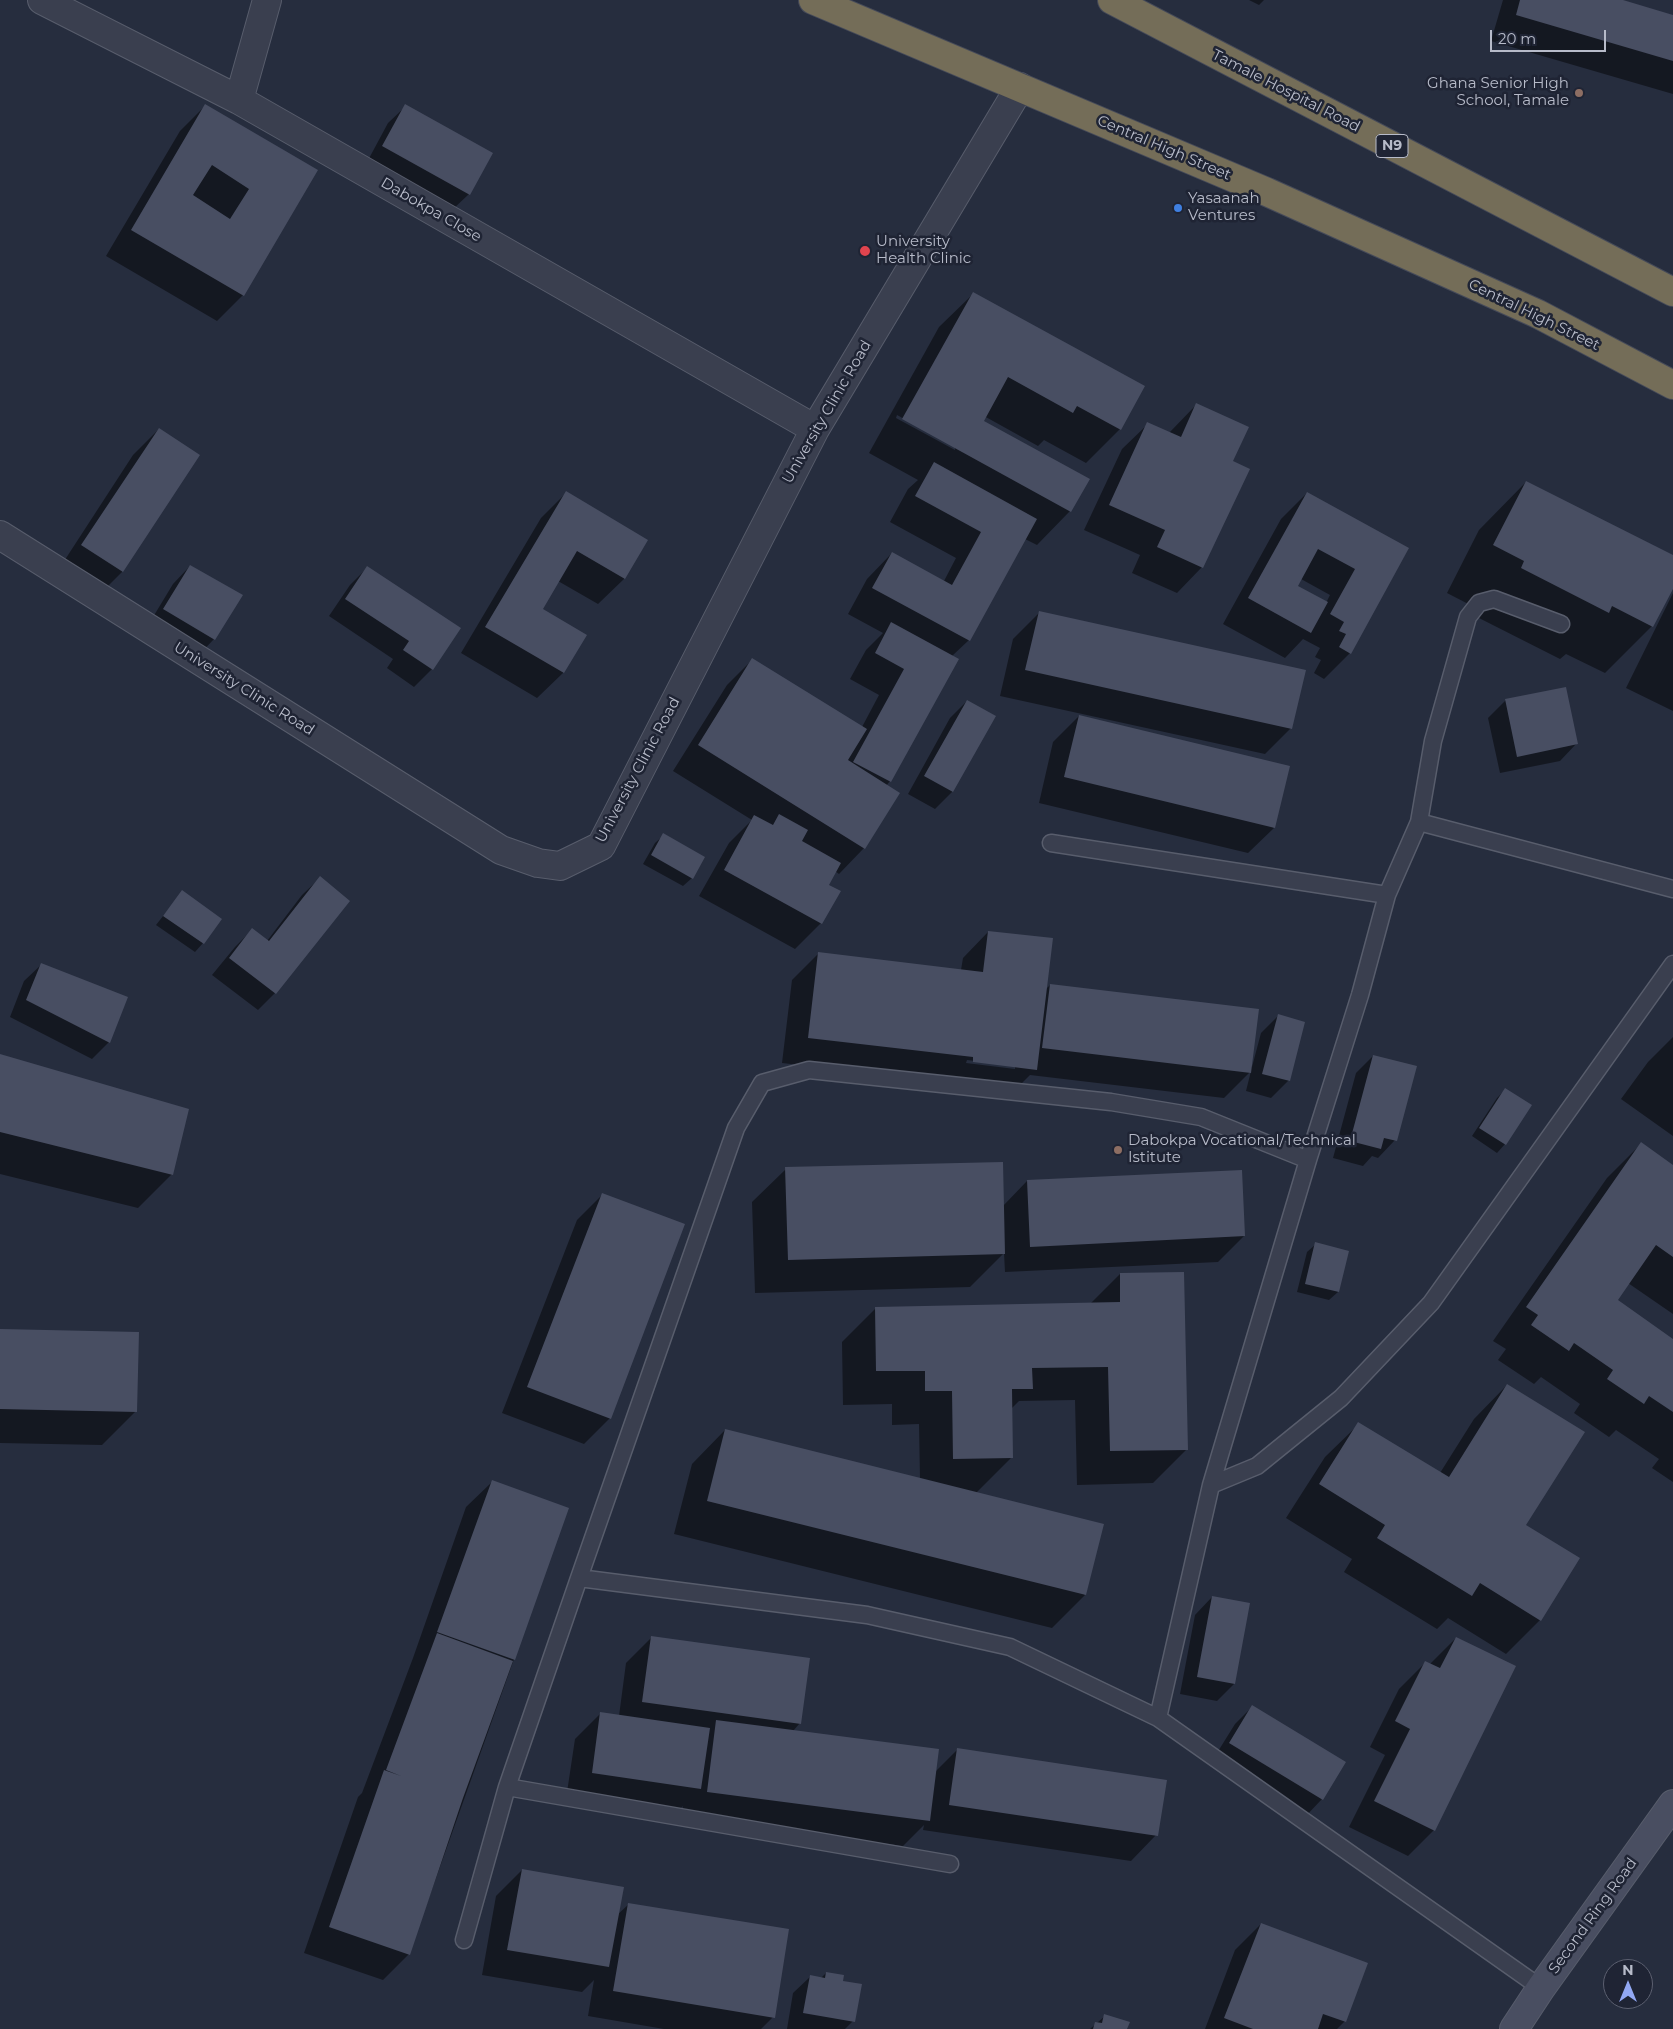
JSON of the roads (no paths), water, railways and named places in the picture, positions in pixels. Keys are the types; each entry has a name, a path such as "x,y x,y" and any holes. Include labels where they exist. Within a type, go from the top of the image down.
{"highway":[{"name":"Central High Street","path":"813,0 1267,192 1538,314 1673,385"},
{"name":"Tamale Hospital Road","path":"1112,0 1673,292"}],"main road":[{"name":"Second Ring Road","path":"1514,2029 1541,1988 1673,1804"}],"street":[{"name":"Dabokpa Close","path":"42,0 239,100 814,429"},
{"path":"239,100 267,0"},
{"name":"University Clinic Road","path":"2,540 501,850 538,864 560,866 601,846 814,429 1020,87"}],"lane":[{"path":"1158,1718 1211,1485 1308,1160 1360,995 1387,896 1419,822 1433,741 1468,617 1478,603 1494,599 1561,624"},
{"path":"1419,822 1673,889"},
{"path":"1051,843 1387,896"},
{"path":"1211,1485 1257,1466 1341,1398 1432,1303 1673,964"},
{"path":"464,1940 507,1787 579,1578 736,1128 762,1083 809,1070 1111,1102 1201,1118 1308,1160"},
{"path":"579,1578 867,1615 1010,1647 1158,1718 1541,1988"},
{"path":"507,1787 950,1864"}],"place":[{"name":"Ghana Senior High School, Tamale","path":"1579,93"},
{"name":"Yasaanah Ventures","path":"1178,208"},
{"name":"University Health Clinic","path":"865,251"},
{"name":"Dabokpa Vocational/Technical Istitute","path":"1118,1150"}]}
